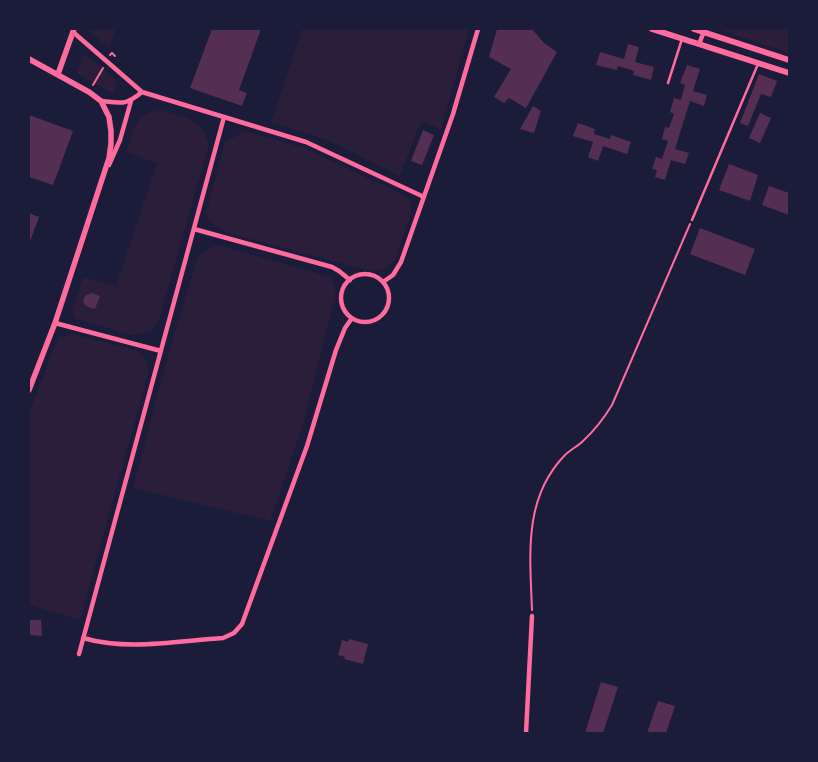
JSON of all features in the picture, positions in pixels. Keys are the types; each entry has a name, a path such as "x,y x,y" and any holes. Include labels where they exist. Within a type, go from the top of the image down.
{"main road":[{"path":"652,29 789,74"},
{"path":"694,29 704,30 789,60"}],"street":[{"path":"383,282 393,275 401,262 461,92 478,29"},
{"path":"58,74 74,30 142,92 306,142 424,197"},
{"path":"700,44 704,30"},
{"path":"29,59 89,92 101,101 109,117 112,144 55,323 29,390"},
{"path":"101,101 131,101 142,92"},
{"path":"103,176 120,140 131,101"},
{"path":"79,654 224,117"},
{"path":"194,228 332,267 350,280"},
{"path":"367,274 383,282 388,289 389,299 384,314 376,320 366,322 352,318 343,307 341,298 344,287 350,280 359,275 367,274"},
{"path":"83,638 102,644 127,645 223,638 234,633 242,624 307,446 336,350 345,328 352,318"},
{"path":"55,323 161,352"},
{"path":"526,733 532,616"}],"lane":[{"path":"668,83 682,38"},
{"path":"692,220 759,63"}],"path":[{"path":"89,92 112,53 114,56"},
{"path":"532,616 530,555 533,515 540,492 548,476 566,454 583,441 604,419 612,405 692,220"}],"shaded area":[{"path":"87,29 115,30 109,48"},
{"path":"302,29 469,29 441,129 421,122 400,176 327,140 271,122"},
{"path":"789,29 789,53 720,30"},
{"path":"83,54 118,81 114,92 110,92 77,74"},
{"path":"160,110 184,117 197,124 206,136 209,145 158,323 151,332 131,335 76,319 72,311 83,277 116,286 157,163 126,152 133,130 139,120"},
{"path":"245,131 304,148 408,197 412,208 411,215 395,259 387,268 377,271 363,269 228,233 212,223 206,213 225,142"},
{"path":"219,245 327,276 333,282 336,294 304,421 270,521 133,488 166,362 197,259 207,250"},
{"path":"72,334 136,350 145,357 149,370 80,620 29,605 29,413 58,338"}],"building":[{"path":"212,29 261,29 239,90 247,93 242,106 190,88"},
{"path":"497,29 532,29 544,43 557,52 526,108 509,98 504,103 494,97 511,69 489,57"},
{"path":"628,44 639,47 635,62 654,67 651,80 633,75 634,71 618,66 617,70 596,65 600,52 624,59"},
{"path":"687,65 700,69 693,91 707,95 704,106 690,101 675,149 689,153 685,164 671,160 665,180 655,177 657,170 652,169 656,157 662,159 668,141 662,139 665,127 669,128 674,114 670,112 674,98 681,100 685,85 680,83"},
{"path":"759,74 777,81 771,97 761,94 748,126 740,123"},
{"path":"533,106 541,111 534,133 520,129"},
{"path":"760,113 771,118 760,143 749,138"},
{"path":"29,115 73,131 53,185 29,177"},
{"path":"578,123 595,129 594,134 610,139 611,135 631,142 627,154 603,146 598,161 588,157 593,142 573,136"},
{"path":"423,130 434,135 422,165 411,161"},
{"path":"729,164 758,175 750,201 719,190"},
{"path":"769,186 789,193 789,215 762,205"},
{"path":"29,213 39,217 29,244"},
{"path":"700,228 755,249 745,275 690,254"},
{"path":"91,293 100,296 95,309 86,306 83,302 85,296"},
{"path":"29,620 41,620 42,636 29,635"},
{"path":"349,639 368,644 363,664 344,659 345,657 338,655 342,640 348,642"},
{"path":"601,682 618,687 603,733 585,733"},
{"path":"658,701 675,706 666,733 647,733"}]}
